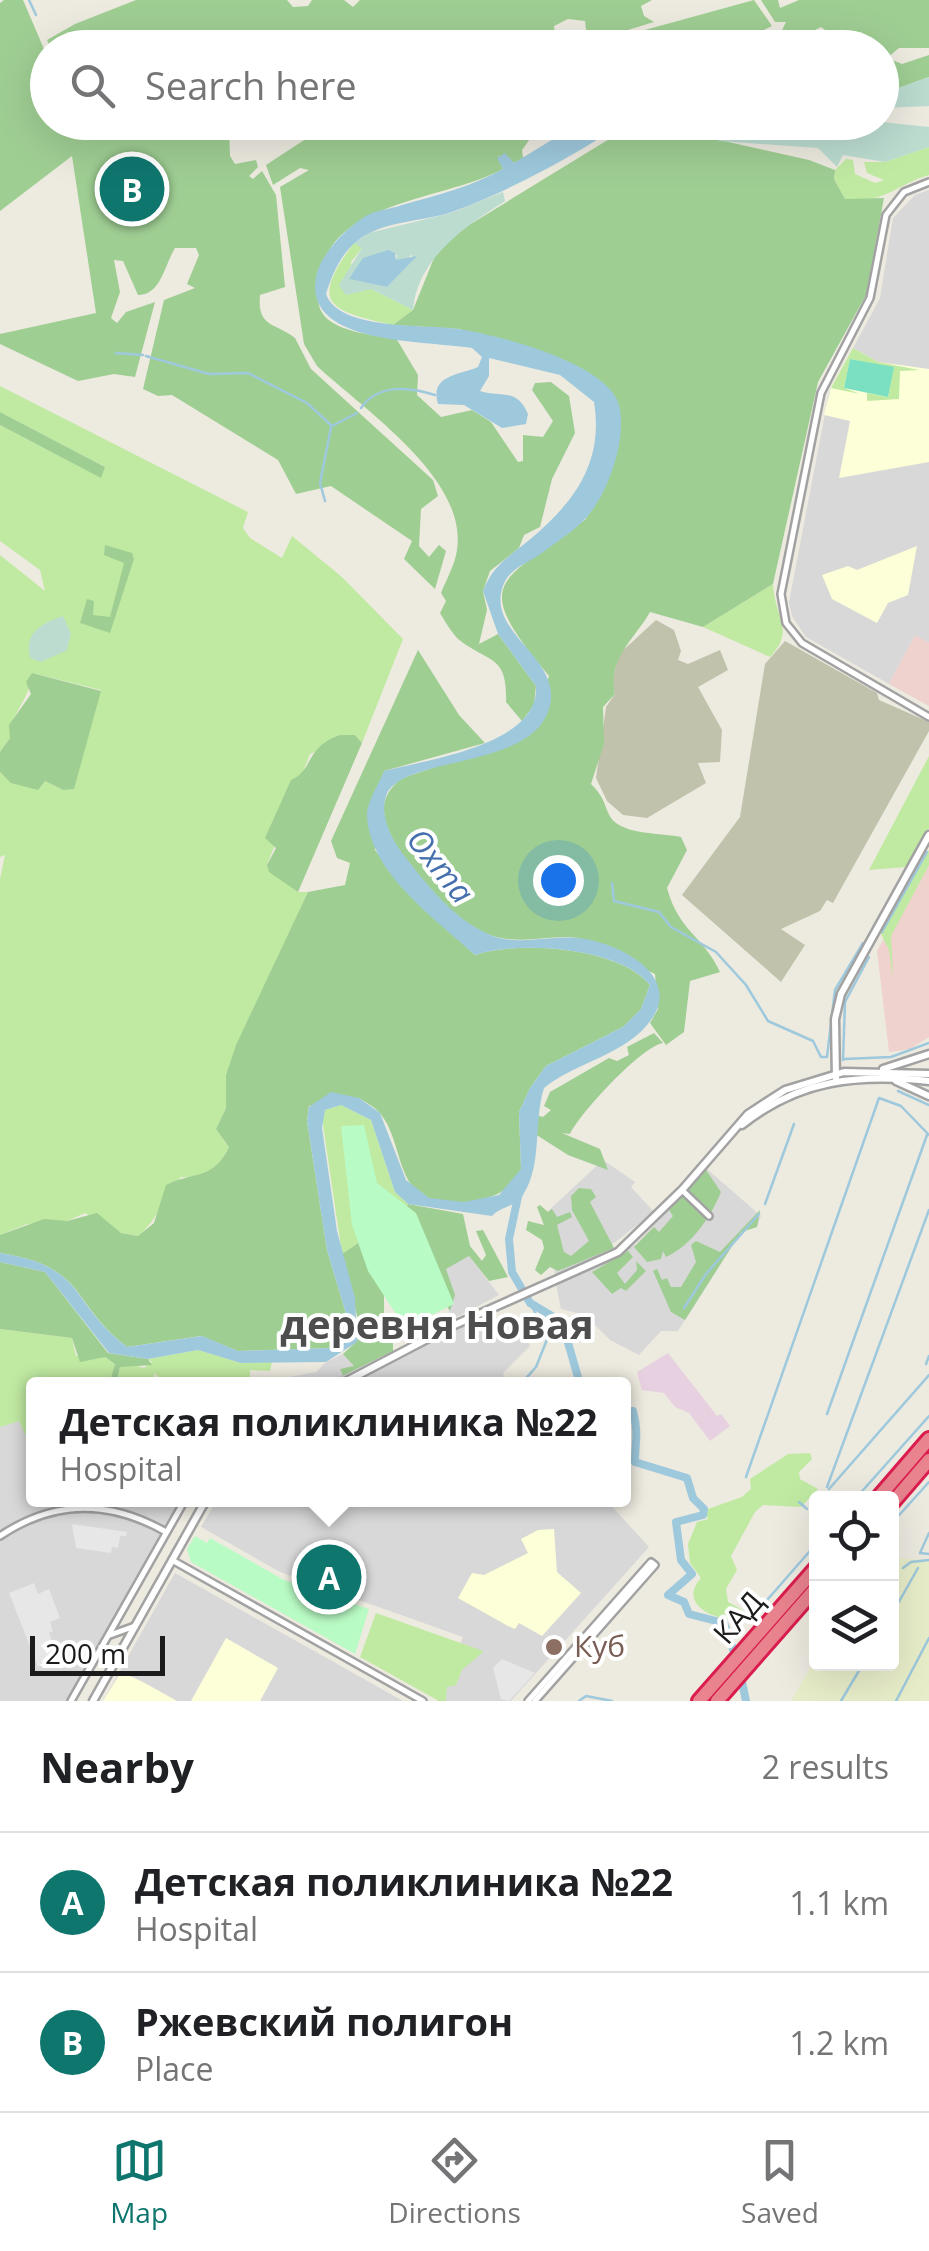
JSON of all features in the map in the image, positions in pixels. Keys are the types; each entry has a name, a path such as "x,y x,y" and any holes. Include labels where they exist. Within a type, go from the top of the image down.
{"highway":[{"path":"884,1491 929,1439"},
{"path":"899,1495 929,1460"},
{"name":"КАД","path":"699,1701 809,1576"},
{"name":"КАД","path":"717,1701 809,1596"}],"street":[{"path":"929,182 904,192 886,214 870,298 821,392 781,594 786,623 802,643 929,717"},
{"path":"835,1076 834,1052 842,994 929,836"},
{"path":"834,1052 840,1064 854,1071"},
{"path":"822,1076 834,1052"},
{"path":"877,1071 929,1054"},
{"path":"733,1132 777,1101 835,1076 877,1071 929,1077"},
{"path":"355,1377 618,1252 764,1102 822,1076 929,1077"},
{"path":"886,1076 929,1096"},
{"path":"682,1190 709,1216"},
{"path":"0,1536 27,1520 66,1507 118,1510 166,1532"},
{"path":"71,1701 180,1507"},
{"path":"93,1701 202,1507"},
{"path":"172,1560 422,1701"},
{"path":"651,1562 656,1565 531,1701 651,1562"},
{"path":"108,1636 135,1626"}],"shaded area":[{"path":"929,77 929,106 899,107 899,88"},
{"path":"899,124 929,127 929,147 885,162 843,155 837,167 818,148 719,141 899,140"},
{"path":"929,190 929,643 915,636 889,684 806,637 792,616 789,602 829,393 880,298 893,218 915,195"},
{"path":"503,192 505,201 460,233 434,259 417,291 413,310 371,289 346,295 339,285 362,248 354,243 369,233 451,213","holes":["388,251 397,255 396,260 406,261 412,254 412,261 387,287 349,279 364,261"]},
{"path":"853,348 878,362 929,369 929,462 839,478 850,421 824,415 831,388"},
{"path":"917,546 908,595 888,603 877,623 832,599 822,575 848,566 857,570"},
{"path":"63,616 71,634 67,650 41,662 30,658 32,635"},
{"path":"656,620 674,630 681,651 678,660 688,664 720,650 728,670 698,687 722,730 720,762 698,763 706,783 647,818 623,815 607,801 596,778 606,707 615,694 612,680 619,654"},
{"path":"915,635 929,643 929,706 889,684"},
{"path":"785,641 877,693 879,700 929,722 929,731 833,903 827,900 820,911 781,929 805,945 781,982 682,895 740,817 765,664"},
{"path":"929,859 929,1037 910,1049 889,1052 877,951"},
{"path":"603,1160 635,1182 631,1187 654,1212 592,1260 555,1275 546,1213"},
{"path":"707,1169 761,1216 757,1227 741,1232 678,1331 661,1331 639,1355 610,1340 585,1315 561,1309 556,1284 636,1244"},
{"path":"469,1256 499,1295 453,1319 442,1295 445,1269"},
{"path":"514,1314 530,1346 503,1373 504,1377 364,1377 468,1323"},
{"path":"358,1347 379,1358 342,1377 290,1377 316,1372 326,1362"},
{"path":"668,1353 717,1416 721,1414 730,1426 710,1441 689,1413 675,1407 664,1393 642,1390 637,1372"},
{"path":"19,1420 26,1436 26,1507 175,1507 66,1701 0,1701 0,1427"},
{"path":"213,1507 612,1507 649,1547 511,1701 437,1701 463,1637 280,1572 201,1527"},
{"path":"72,1524 127,1532 120,1536 118,1548 112,1547 111,1553 76,1548"},
{"path":"554,1529 557,1572 581,1593 542,1636 519,1623 515,1629 508,1626 458,1598 472,1573 484,1575 528,1553 521,1539 538,1530"},
{"path":"899,1558 929,1560 929,1701 791,1701 809,1670 899,1671"},
{"path":"175,1573 403,1701 103,1701"},
{"path":"34,1583 38,1594 49,1589 60,1618 50,1622 53,1631 49,1633 57,1655 38,1667 9,1593"},
{"path":"226,1638 278,1668 260,1701 191,1701"},
{"path":"502,1659 535,1673 509,1701 501,1699 493,1668"},
{"path":"121,1672 143,1682 177,1701 103,1701"}],"green space":[{"path":"23,0 36,30 30,30 30,140 229,140 230,156 235,164 256,160 258,167 249,176 253,179 262,171 276,195 285,287 260,295 261,313 269,323 295,338 311,369 433,480 438,496 421,509 419,546 429,557 439,545 446,551 435,589 404,559 412,541 331,486 296,494 278,460 172,395 158,396 143,389 164,300 195,288 187,284 199,255 196,248 175,248 157,285 146,294 138,295 123,261 114,260 120,292 111,318 117,323 126,312 155,302 135,377 114,374 78,381 0,344 0,334 96,313 72,156 0,211 0,3"},
{"path":"136,0 287,0 293,7 308,6 312,0 344,0 353,7 360,0 652,0 641,6 644,16 654,22 628,30 586,30 585,21 568,19 554,26 554,30 64,30"},
{"path":"754,0 772,26 764,30 645,30"},
{"path":"761,0 778,0 780,8 799,0 929,0 929,48 899,48 899,30 782,30 786,22 775,22"},
{"path":"929,55 929,77 899,88 899,63"},
{"path":"304,140 529,140 522,150 523,158 514,163 505,154 498,157 503,169 385,209 344,233 330,249 319,294 319,306 334,323 359,333 396,338 418,375 417,395 441,417 472,410 491,422 518,462 523,461 523,435 543,437 553,421 532,390 535,383 551,382 569,396 575,433 552,479 540,527 524,535 519,548 490,571 483,591 487,610 479,644 498,634 536,686 534,705 522,721 506,702 500,667 458,639 440,613 446,601 441,593 457,550 456,523 446,497 409,448 317,366 304,344 280,187 309,170 300,168 273,185 266,165"},
{"path":"608,140 720,140 809,160 835,170 834,179 845,199 884,198 866,295 818,382 773,584 703,627 650,612 618,660 615,694 603,707 604,744 591,784 617,824 681,837 687,850 667,888 684,924 720,972 690,981 684,1032 666,1045 650,1023 658,1009 655,974 588,940 504,939 478,929 460,918 425,885 388,828 385,802 400,779 528,735 549,676 508,619 502,600 505,585 515,571 586,519 617,400 460,329 393,325 413,310 434,258 456,233"},
{"path":"929,147 929,175 881,196 845,199 834,179 835,170 846,159 853,160 855,174 875,183 884,180 867,173 864,162 885,162"},
{"path":"354,243 362,248 351,262 356,291 371,289 413,310 393,325 353,315 332,301 332,279"},
{"path":"853,348 878,362 919,370 900,371 899,399 867,401 867,393 888,397 893,368 850,359 844,388 860,394 831,388"},
{"path":"850,359 894,367 888,397 844,388"},
{"path":"0,386 248,512 243,528 250,538 282,558 292,536 342,577 403,639 362,743 355,735 310,754 267,865 298,892 308,892 226,1075 226,1108 216,1129 229,1147 211,1171 181,1177 138,1236 121,1233 85,1213 67,1221 27,1224 0,1235 0,879 5,855 0,857 0,772 12,783 45,781 63,790 101,690 32,673 10,738 0,752 0,555 45,591 40,570 0,541 0,425 100,477 105,467 0,412"},
{"path":"0,412 105,467 101,478 0,425"},
{"path":"105,545 132,553 134,559 110,633 80,623 87,599 94,601 93,615 110,617 124,563 104,555"},
{"path":"773,584 783,631 770,657 703,627"},
{"path":"418,650 459,715 485,743 384,771 375,850 412,897 475,955 541,948 616,962 650,985 641,1009 623,1027 546,1066 519,1112 521,1169 507,1187 489,1197 446,1203 426,1198 405,1174 388,1125 378,1111 359,1098 309,1106 307,1121 327,1250 349,1324 332,1348 238,1351 201,1336 127,1347 108,1331 64,1277 28,1259 0,1253 0,1235 44,1219 67,1221 97,1213 121,1233 138,1236 154,1223 166,1185 202,1174 223,1158 229,1147 216,1129 226,1108 226,1075 236,1045 308,892 345,885 350,863 337,858 331,841"},
{"path":"32,673 101,691 74,789 63,790 45,781 38,790 11,783 0,772 0,752 10,738 9,725 31,694 26,682"},
{"path":"340,735 355,735 362,743 298,892 269,872 267,865 276,848 265,838 291,780 321,746"},
{"path":"929,756 929,828 906,867 869,870"},
{"path":"929,850 929,865 891,936 893,979 889,950 880,932"},
{"path":"654,1033 663,1043 641,1056 612,1082 570,1134 562,1133 600,1149 608,1170 568,1155 535,1134 536,1115 543,1117 551,1110 544,1106 550,1092 609,1058 617,1061 629,1055 627,1047"},
{"path":"341,1105 371,1120 395,1192 408,1204 399,1224 373,1233 342,1254 322,1118 325,1110"},
{"path":"364,1125 377,1183 416,1213 454,1304 405,1328 368,1271 352,1225 341,1126"},
{"path":"706,1170 721,1192 706,1221 675,1252 666,1257 663,1251 661,1259 647,1262 634,1247 654,1227 659,1232 673,1216 669,1210"},
{"path":"579,1188 591,1189 596,1197 590,1202 614,1248 558,1271 550,1267 541,1275 535,1270 544,1248 542,1240 526,1230 528,1221 544,1225 537,1207 540,1205 548,1212 552,1209 557,1217 570,1212 572,1217 557,1225 564,1252 571,1256 589,1241 572,1210 571,1196"},
{"path":"408,1204 463,1214 470,1246 482,1261 486,1255 476,1231 483,1230 508,1277 489,1281 469,1256 446,1269 455,1295 450,1311 399,1224"},
{"path":"760,1210 757,1227 741,1232 685,1320 671,1312 653,1271 657,1269 671,1287 681,1287 696,1262 691,1245 696,1241 720,1252"},
{"path":"373,1233 384,1288 384,1335 393,1338 393,1351 339,1377 343,1375 340,1369 354,1366 343,1354 357,1341 359,1324 342,1254"},
{"path":"628,1251 633,1257 617,1273 625,1284 637,1270 636,1261 646,1271 626,1291 621,1288 612,1294 592,1272"},
{"path":"0,1262 45,1272 108,1353 148,1359 152,1365 120,1367 118,1377 111,1377 115,1364 105,1357 80,1362 72,1338 0,1329"},
{"path":"0,1329 72,1338 76,1356 105,1357 115,1364 111,1377 26,1377 26,1436 19,1421 0,1427"},
{"path":"198,1350 241,1363 272,1362 270,1371 250,1370 250,1377 158,1377 155,1373 154,1377 118,1377 120,1367 127,1363 144,1368 152,1362 148,1359"},
{"path":"810,1453 812,1459 799,1472 800,1479 818,1489 809,1491 809,1499 801,1507 763,1505 755,1512 731,1556 737,1570 726,1589 728,1602 748,1613 742,1620 712,1615 694,1597 701,1578 690,1563 688,1544 697,1522 708,1519 705,1510 742,1497 751,1489 750,1479 788,1454"},
{"path":"195,1536 207,1543 210,1538 284,1580 332,1596 330,1603 336,1598 369,1609 355,1654 191,1562 187,1549"},
{"path":"376,1613 483,1652 462,1670 456,1685 447,1687 446,1701 439,1701 360,1657"}],"water":[{"path":"552,140 596,140 497,194 452,212 367,234 342,258 326,294 334,306 365,320 458,329 547,353 592,375 608,388 618,402 621,416 614,465 592,510 578,525 514,571 503,586 501,604 506,620 549,682 551,700 544,720 530,735 509,747 412,775 395,784 386,796 384,812 401,852 433,891 475,927 499,938 592,940 626,953 652,975 659,988 659,1003 651,1020 628,1042 544,1088 529,1183 519,1199 492,1216 408,1204 395,1192 371,1120 341,1105 325,1110 322,1128 337,1231 355,1298 357,1342 326,1362 241,1363 198,1350 148,1359 109,1353 45,1272 0,1262 0,1253 49,1267 63,1277 108,1331 127,1347 202,1336 238,1351 332,1348 349,1324 327,1250 307,1121 309,1107 331,1092 359,1098 380,1113 406,1180 429,1198 464,1202 499,1195 521,1169 519,1112 530,1088 546,1066 623,1027 641,1009 650,985 616,962 567,950 516,948 475,955 392,875 379,856 367,815 384,771 452,755 501,736 520,723 532,706 536,686 498,634 483,591 496,569 559,512 582,480 594,444 594,402 560,375 489,358 489,376 480,391 518,400 528,414 526,424 502,428 464,405 438,404 436,394 442,382 478,367 482,357 472,348 397,340 345,327 327,314 316,297 317,273 336,241 374,212 479,181 503,169 497,158 505,153 514,163"},
{"path":"388,250 395,253 396,260 417,256 387,287 349,279 363,258"}],"waterway":[{"path":"29,0 36,15"},
{"path":"116,353 143,355"},
{"path":"146,356 209,374 248,373 307,403 332,426 357,413"},
{"path":"361,408 376,394 395,389 435,395"},
{"path":"325,501 320,483 331,427"},
{"path":"882,932 927,852"},
{"path":"612,883 614,901 659,912 671,927 716,952 746,985 768,1021 813,1041 821,1057 827,1057 835,990 863,943"},
{"path":"843,1060 845,1002 869,957"},
{"path":"844,1059 891,1057 929,1043"},
{"path":"898,1091 929,1105"},
{"path":"746,1477 879,1098 901,1106 929,1135"},
{"path":"765,1204 794,1124"},
{"path":"827,1414 927,1135"},
{"path":"519,1192 509,1239 512,1272 530,1303 562,1322 578,1377"},
{"path":"827,1487 929,1210"},
{"path":"684,1308 706,1274 759,1214"},
{"path":"527,1377 536,1367 548,1337 530,1303"},
{"path":"926,1364 929,1356"},
{"path":"829,1489 929,1375"},
{"path":"631,1411 635,1419 635,1462 687,1478 693,1498 704,1509 703,1515 676,1522 681,1560 692,1574 668,1595 684,1602 689,1614 724,1623 736,1658"},
{"path":"862,1491 929,1416"},
{"path":"899,1515 929,1482"},
{"path":"799,1502 807,1509"},
{"path":"929,1533 920,1553 929,1554"},
{"path":"754,1615 809,1552"},
{"path":"903,1568 911,1562 929,1560"},
{"path":"899,1602 918,1568"},
{"path":"896,1701 929,1638"},
{"path":"841,1701 859,1671"},
{"path":"740,1672 746,1701"},
{"path":"579,1701 586,1696 612,1701"}],"place":[{"name":"Ржевский полигон","path":"132,189"},
{"name":"Детская поликлиника №22","path":"329,1577"},
{"name":"Куб","path":"554,1647"}],"district":[{"name":"деревня Новая","path":"437,1325"}],"water label":[{"name":"Охта","path":"440,866"}]}
